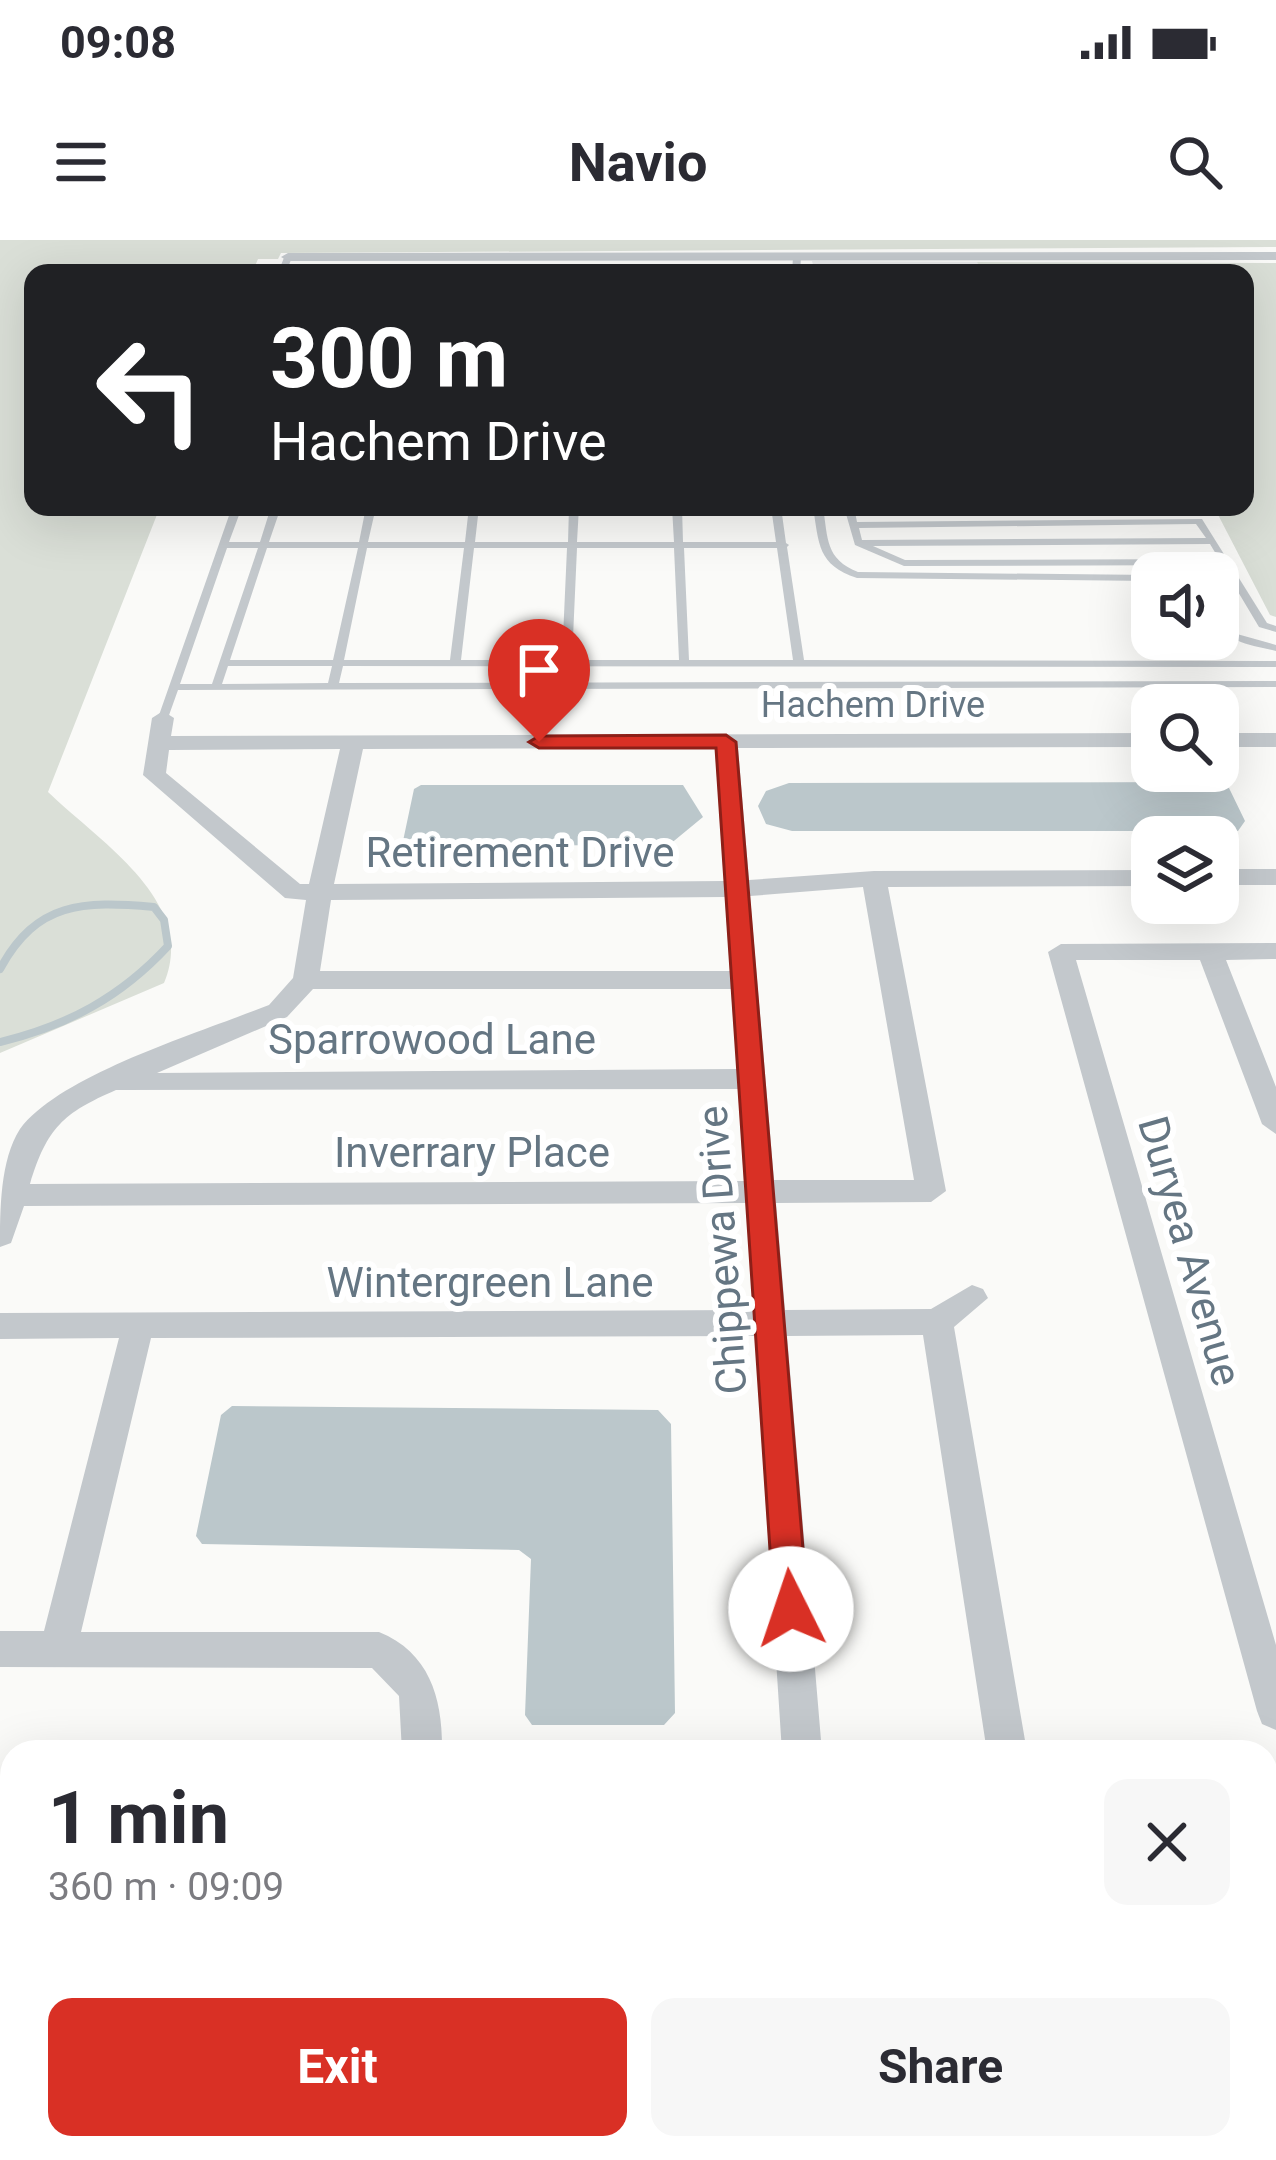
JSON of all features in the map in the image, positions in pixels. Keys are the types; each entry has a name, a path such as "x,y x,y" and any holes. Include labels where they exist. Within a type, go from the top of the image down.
{"street":[{"path":"985,264 1276,256"},
{"path":"163,731 154,775 294,892 320,892"},
{"name":"Hachem Drive","path":"163,731 352,743 1131,740"},
{"path":"1239,740 1276,740"},
{"name":"Chippewa Drive","path":"726,742 801,1740"},
{"path":"0,1235 30,1136 67,1100 278,1011 306,980 352,743"},
{"path":"1239,878 1276,877"},
{"name":"Retirement Drive","path":"320,892 737,889 874,879 1131,878"},
{"name":"Inverrary Place","path":"14,1195 932,1191 874,879"},
{"path":"1276,951 1210,951 1276,1124"},
{"name":"Duryea Avenue","path":"1210,951 1061,952 1276,1711"},
{"path":"306,980 744,980"},
{"name":"Sparrowood Lane","path":"112,1083 751,1079"},
{"path":"972,1298 937,1322 1005,1740"},
{"name":"Wintergreen Lane","path":"0,1326 937,1322"},
{"path":"58,1649 139,1326"},
{"path":"0,1649 379,1649 410,1673 424,1706 423,1740"}],"lane":[{"path":"163,731 234,516"},
{"path":"216,687 273,516"},
{"path":"333,687 369,516"},
{"path":"455,664 473,516"},
{"path":"567,664 574,516"},
{"path":"677,516 684,664"},
{"path":"778,516 799,664"},
{"path":"820,516 828,560 857,575 1131,580"},
{"path":"851,516 858,543"},
{"path":"882,516 884,524"},
{"path":"928,516 930,524"},
{"path":"853,525 1199,521 1220,552"},
{"path":"858,543 1213,541"},
{"path":"858,543 904,563 1131,562"},
{"path":"224,544 784,545"},
{"path":"1239,584 1263,625 1276,628"},
{"path":"1239,636 1248,643 1276,648"},
{"path":"224,664 1276,664"},
{"path":"269,687 274,664"},
{"path":"174,687 1276,684"}],"shaded area":[{"path":"0,240 1276,240 1276,247 281,253 278,259 258,259 256,264 24,264 24,516 156,516 48,792 139,876 168,926 171,954 164,983 0,1053"},
{"path":"812,261 978,264 813,264"},
{"path":"977,262 1276,263 1276,617 1270,615 1219,516 1254,516 1254,264"},
{"path":"1131,782 1131,792 1231,792 1245,821 1239,830 1239,816 1131,816 1131,831 792,831 766,824 758,806 766,791 789,783"},
{"path":"421,785 683,785 703,817 669,845 409,846 403,841 414,789"},
{"path":"232,1406 658,1410 671,1424 675,1713 664,1725 532,1725 525,1715 531,1559 519,1550 202,1544 196,1536 221,1415"}],"waterway":[{"path":"0,969 30,930 64,910 105,905 154,907 164,920 168,946 112,995 70,1018 0,1042"}],"route":[{"path":"539,742 726,742 791,1609"}]}
